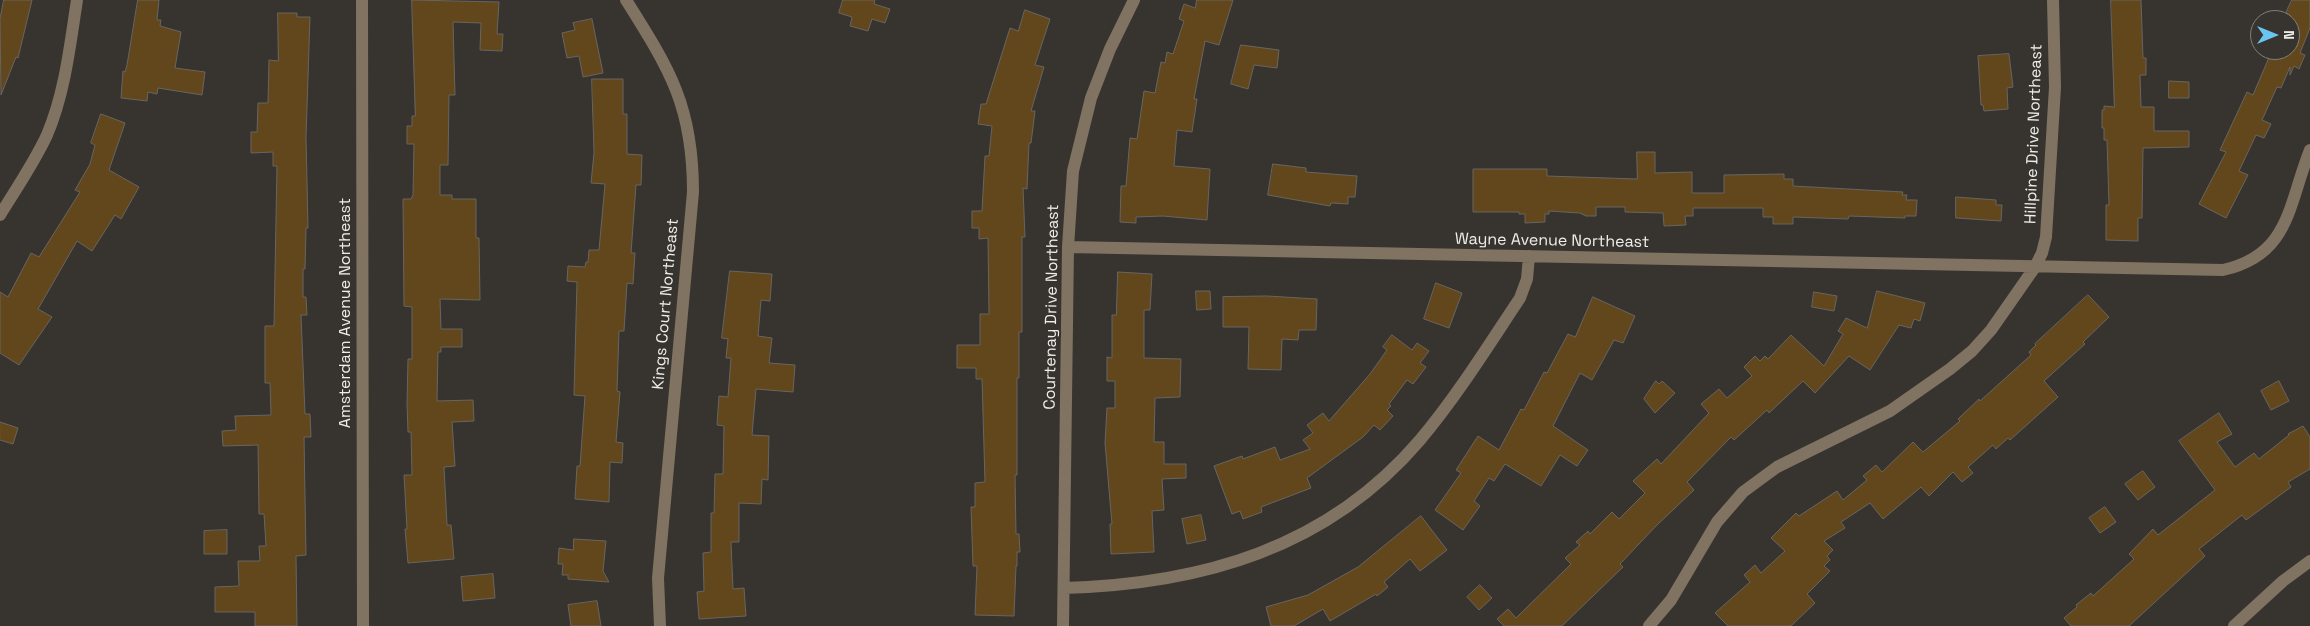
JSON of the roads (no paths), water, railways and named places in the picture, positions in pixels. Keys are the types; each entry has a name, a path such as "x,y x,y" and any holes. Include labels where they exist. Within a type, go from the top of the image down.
{"street":[{"path":"0,214 35,158 56,110 64,78 78,0"},
{"name":"Amsterdam Avenue Northeast","path":"362,0 362,626"},
{"name":"Kings Court Northeast","path":"626,0 672,78 686,116 692,156 692,192 658,578 660,626"},
{"name":"Courtenay Drive Northeast","path":"1063,626 1068,247 1073,171 1080,134 1091,98 1110,49 1134,0"},
{"name":"Hillpine Drive Northeast","path":"1649,626 1671,600 1717,522 1743,492 1777,467 1890,411 1950,370 1972,351 1991,330 2034,267 2042,253 2046,237 2055,87 2053,0"},
{"name":"Wayne Avenue Northeast","path":"1068,247 2222,270 2240,266 2266,251 2278,237 2286,221 2298,179 2310,150"},
{"path":"1064,588 1099,587 1169,578 1223,566 1288,542 1348,506 1396,466 1420,441 1441,413 1520,298 1527,279 1529,256"},
{"path":"2234,626 2283,582 2310,561"}]}
